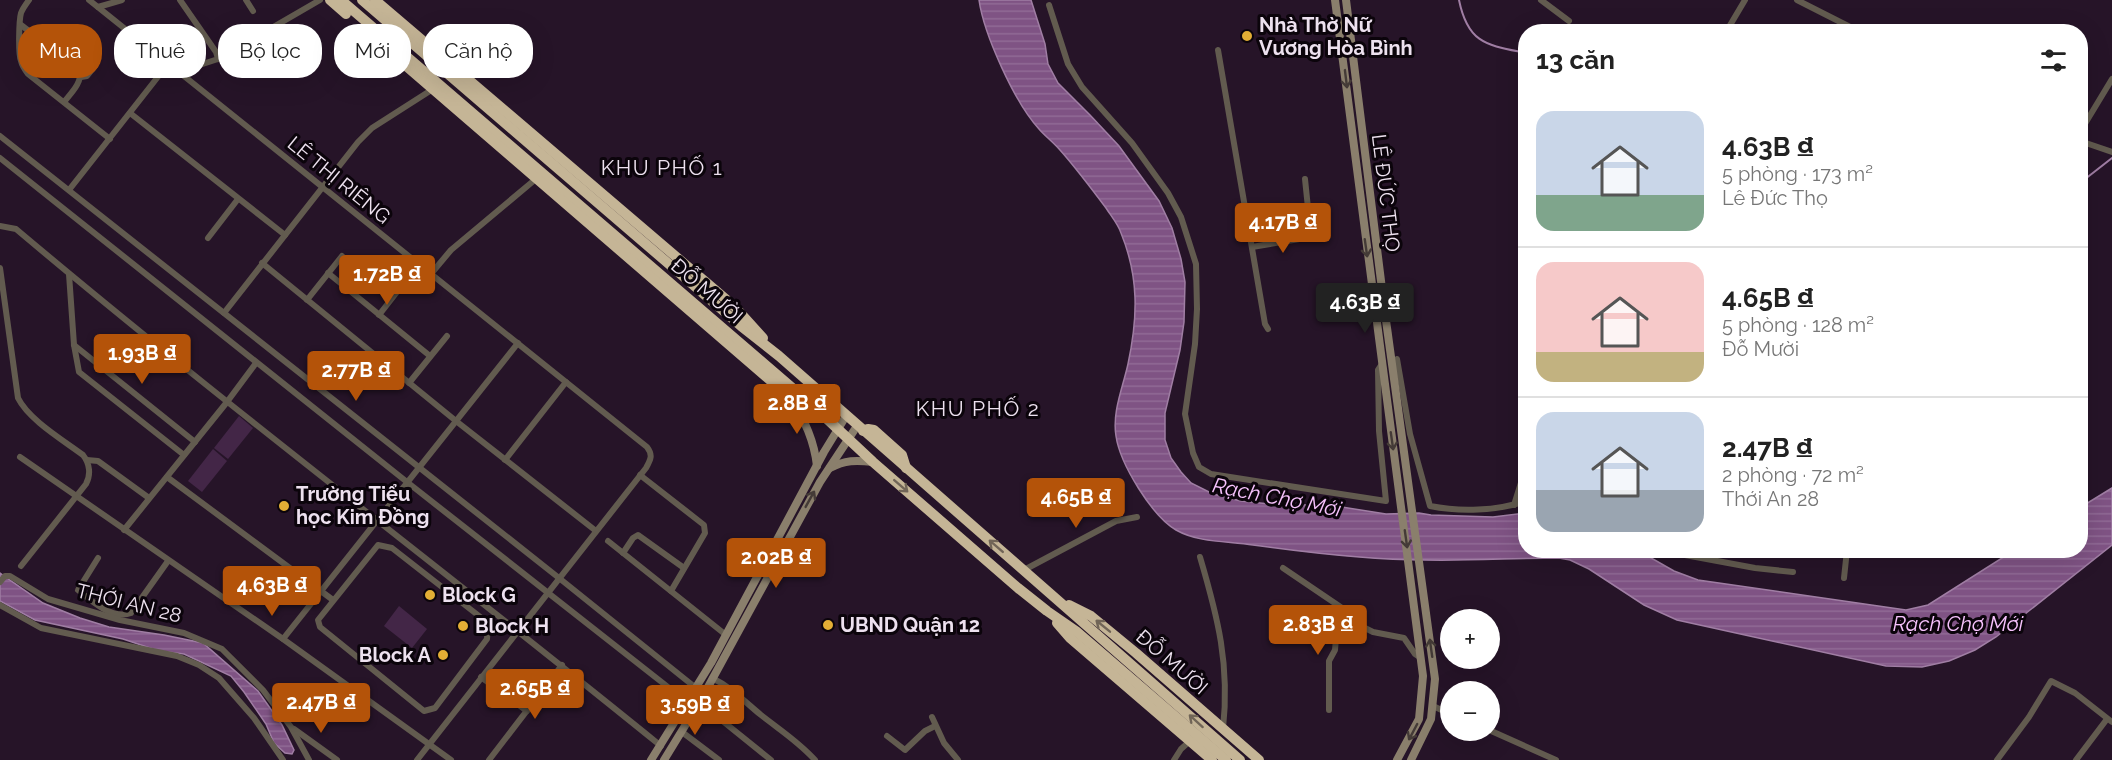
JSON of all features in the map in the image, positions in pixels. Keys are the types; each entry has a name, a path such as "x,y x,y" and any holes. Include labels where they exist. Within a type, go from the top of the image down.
{"highway":[{"name":"ĐỖ MƯỜI","path":"330,0 792,399"},
{"name":"ĐỖ MƯỜI","path":"341,0 811,404 847,440 1047,611 1070,638 1212,760"},
{"name":"ĐỖ MƯỜI","path":"362,0 741,326 779,356 1024,570 1056,598 1079,627"},
{"name":"ĐỖ MƯỜI","path":"375,0 735,308 779,356"},
{"path":"792,399 811,404"},
{"name":"ĐỖ MƯỜI","path":"1056,598 1091,616 1259,760"},
{"name":"ĐỖ MƯỜI","path":"1047,611 1079,627"},
{"path":"1079,627 1226,760"},
{"path":"1079,627 1240,760"}],"main road":[{"name":"LÊ ĐỨC THỌ","path":"1335,0 1382,364 1404,497"},
{"name":"LÊ ĐỨC THỌ","path":"1346,0 1404,497"},
{"path":"1354,149 1364,147"},
{"path":"792,399 810,431 817,467"},
{"path":"651,760 696,688 846,416"},
{"path":"664,760 699,702 810,499 847,440 860,428"},
{"path":"829,468 854,459 873,462"},
{"path":"1404,497 1435,678 1431,719 1411,760"},
{"path":"1397,760 1419,719 1422,702 1424,676 1417,582"},
{"path":"1422,702 1433,706"}],"street":[{"path":"21,24 22,10 29,0"},
{"name":"LÊ THỊ RIÊNG","path":"89,0 119,24"},
{"path":"98,7 122,0"},
{"path":"180,0 216,52 218,58 206,62"},
{"path":"246,0 253,12"},
{"path":"278,24 320,0"},
{"path":"1541,0 1569,21"},
{"path":"1731,24 1745,0"},
{"path":"1797,0 1844,24"},
{"name":"LÊ ĐỨC THỌ","path":"1049,5 1068,64 1082,87 1132,143 1168,193 1181,217 1196,264 1195,344 1185,414 1193,453 1199,467 1211,474 1221,476 1386,501 1379,431 1378,370 1382,364"},
{"path":"1218,51 1265,324 1268,329"},
{"path":"33,78 110,139"},
{"path":"64,102 80,78"},
{"path":"69,190 157,78"},
{"name":"LÊ THỊ RIÊNG","path":"185,78 647,447 651,454 649,463 640,475"},
{"path":"2088,119 2112,79"},
{"path":"224,313 358,142 372,128 433,89"},
{"path":"130,113 285,235"},
{"path":"0,136 696,688"},
{"path":"2088,144 2112,152"},
{"path":"0,158 687,702"},
{"path":"430,275 451,250 537,178"},
{"path":"1252,247 1311,237 1305,179"},
{"path":"208,238 238,199"},
{"path":"0,226 16,229 227,402 518,630 661,746"},
{"path":"308,300 342,256"},
{"path":"262,263 456,422 596,531"},
{"path":"379,315 418,265"},
{"path":"0,268 18,398 23,407 87,460 98,461 149,498"},
{"path":"328,273 430,356"},
{"path":"69,274 74,345 79,372 184,456"},
{"path":"409,383 447,336"},
{"path":"283,639 518,343"},
{"path":"74,345 195,442"},
{"path":"1397,358 1410,434 1430,506 1448,509 1518,504"},
{"path":"124,530 256,363"},
{"path":"505,460 566,382"},
{"path":"20,457 283,639 451,760"},
{"path":"21,566 89,478 87,460"},
{"path":"417,760 640,475 704,525 705,533 671,591"},
{"path":"167,477 333,600"},
{"path":"1514,505 1518,492"},
{"path":"1024,570 1116,521 1137,517"},
{"path":"623,553 633,538 638,536 684,568"},
{"path":"608,541 726,635"},
{"path":"378,545 392,548 488,623 487,639 435,708 424,711 320,627 318,620 333,600 378,545"},
{"path":"1200,557 1216,610 1226,669 1223,729"},
{"path":"98,558 78,590 103,608 119,615 131,613 168,561"},
{"path":"1702,558 1793,572"},
{"path":"1844,578 1846,558"},
{"path":"1283,568 1345,610 1363,627 1373,632 1404,638 1415,654 1422,658"},
{"name":"THỚI AN 28","path":"3,579 10,576 48,599 120,620 184,633 222,649 263,690 291,727 309,760"},
{"name":"THỚI AN 28","path":"0,605 41,628 177,656 199,665 219,678 254,718 283,760"},
{"path":"1329,710 1329,661 1335,650 1337,627 1345,610"},
{"path":"489,760 562,665"},
{"path":"481,677 527,711"},
{"path":"712,678 725,684 758,713 802,745 815,760"},
{"path":"1997,760 2029,717 2051,681 2075,693 2110,720 2076,760"},
{"path":"699,702 771,760"},
{"path":"1433,706 1440,709"},
{"path":"932,717 944,742 958,760"},
{"path":"887,736 905,750 925,731 935,726"},
{"path":"291,727 337,760"},
{"path":"682,732 719,760"},
{"path":"1500,735 1556,760"},
{"path":"1174,760 1190,741"}],"shaded area":[{"path":"239,416 253,428 228,459 214,448"},
{"path":"213,449 227,461 202,492 188,481"},
{"path":"399,606 427,629 412,648 384,626"}],"water":[{"path":"979,0 1031,0 1045,44 1048,64 1058,83 1119,146 1159,201 1172,228 1185,282 1184,322 1180,350 1165,413 1165,440 1171,458 1191,483 1213,494 1241,501 1278,505 1329,505 1386,514 1419,513 1493,517 1518,514 1518,558 1559,558 1404,560 1361,557 1214,541 1185,534 1167,523 1138,488 1124,461 1116,436 1115,418 1128,364 1135,313 1134,281 1127,249 1118,226 1106,208 1020,103 1002,68 982,15"},
{"name":"Rạch Chợ Mới","path":"2112,488 2112,545 1996,637 1975,650 1949,661 1922,667 1886,666 1677,620 1644,605 1589,569 1570,560 1559,558 1651,558 1674,571 1698,580 1906,610 1928,605 2002,558 2088,558 2088,503"},
{"path":"0,573 43,603 80,618 109,627 203,643 258,691 282,725 294,750 292,754 285,753 274,743 266,724 231,676 184,654 159,651 123,639 35,620 0,601"}],"waterway":[{"path":"1459,0 1463,15 1474,34 1481,40 1500,48 1518,51"},
{"path":"2088,177 2112,158"}],"place":[{"name":"Nhà Thờ Nữ Vương Hòa Bình","path":"1247,36"},
{"name":"Trường Tiểu học Kim Đồng","path":"284,506"},
{"name":"Block G","path":"430,595"},
{"name":"UBND Quận 12","path":"828,625"},
{"name":"Block H","path":"463,626"},
{"name":"Block A","path":"443,655"}],"district":[{"name":"KHU PHỐ 1","path":"662,167"},
{"name":"KHU PHỐ 2","path":"978,408"}]}
